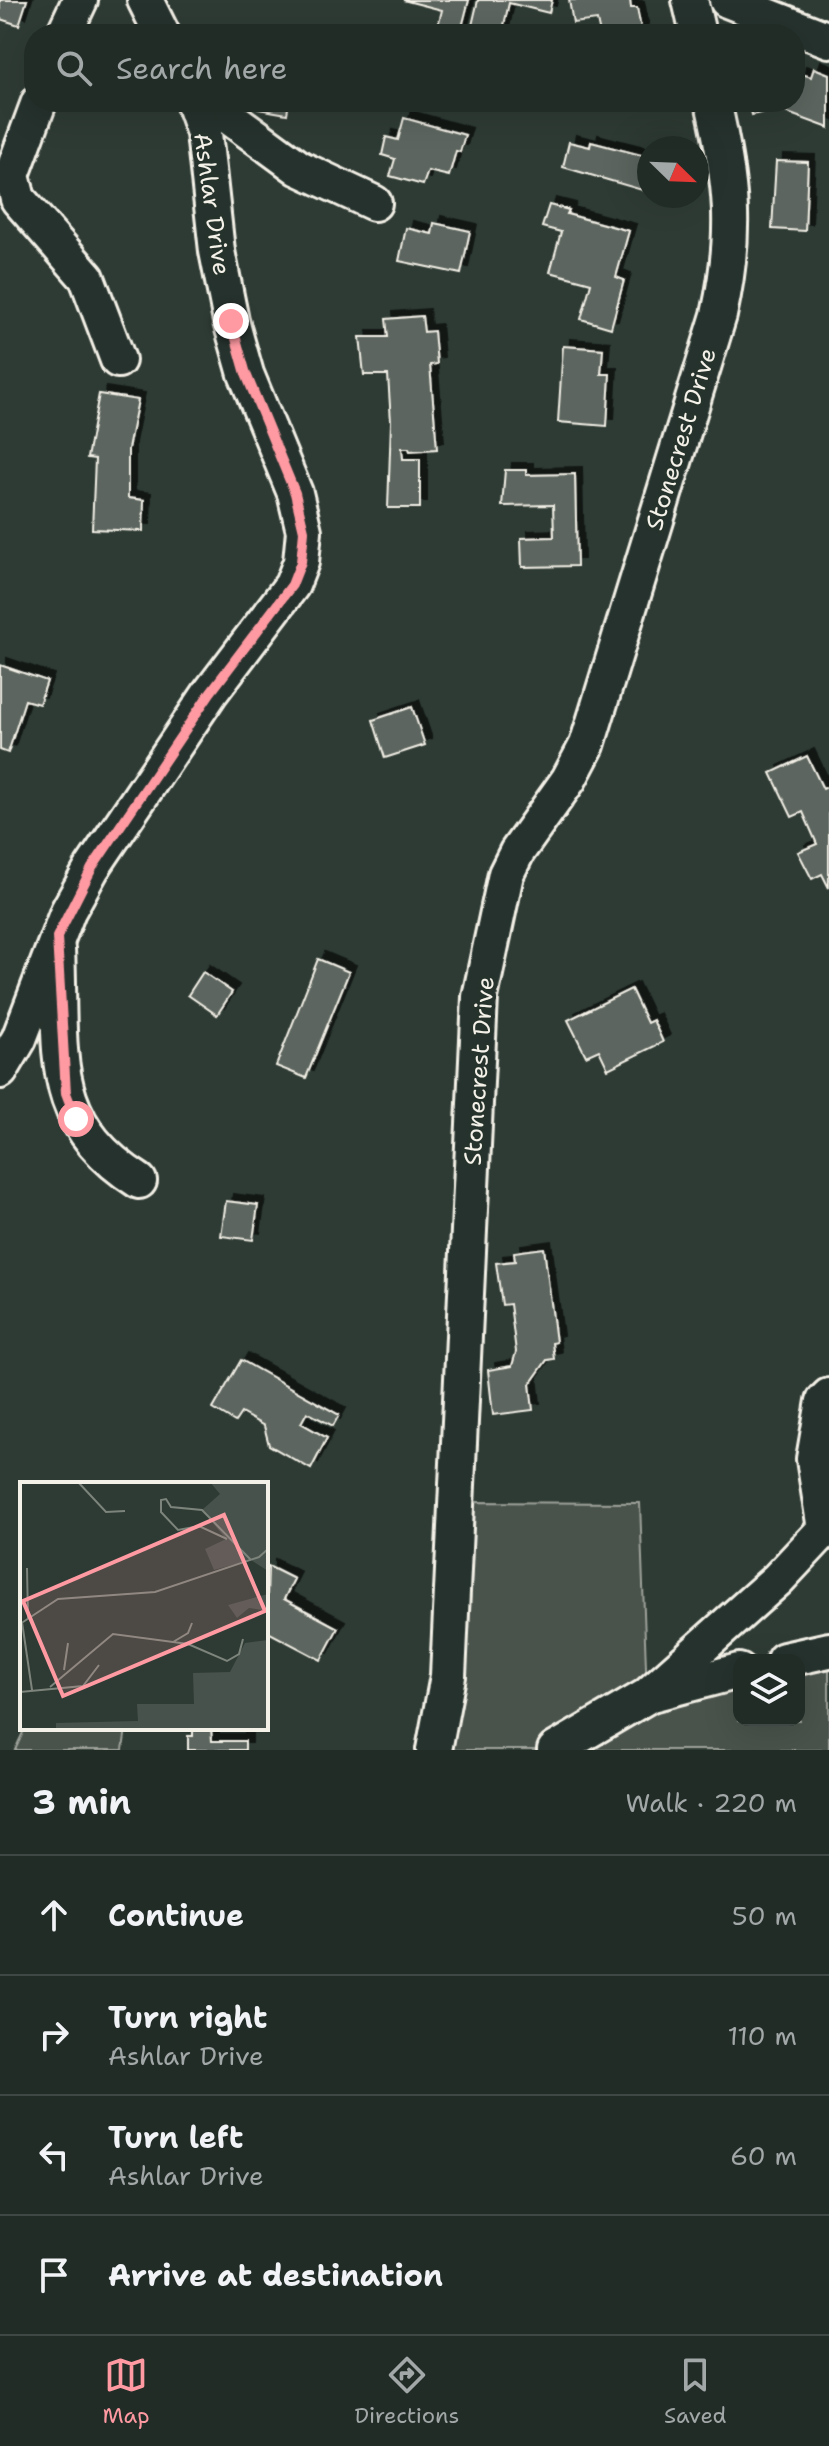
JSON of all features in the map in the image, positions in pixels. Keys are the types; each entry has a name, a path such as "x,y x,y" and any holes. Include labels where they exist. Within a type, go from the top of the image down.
{"street":[{"path":"69,24 80,0"},
{"path":"145,0 157,24"},
{"path":"690,0 696,24"},
{"path":"727,0 788,24"},
{"path":"805,31 829,40"},
{"path":"35,112 12,175 13,188 18,199 87,278 118,360"},
{"name":"Ashlar Drive","path":"0,1071 19,1039 57,937 92,868 210,693 292,585 301,562 304,531 295,493 246,374 231,321 217,251 204,133 197,112"},
{"path":"223,112 299,168 374,203"},
{"name":"Stonecrest Drive","path":"434,1750 448,1676 480,997 506,874 517,852 569,779 587,745 719,315 731,262 733,233 722,140 715,112"},
{"path":"57,937 66,1093 76,1119 92,1145 110,1162 139,1181"},
{"path":"555,1750 647,1696 778,1579 825,1529 814,1459 824,1401 829,1396"},
{"path":"805,1655 829,1650"},
{"path":"647,1696 733,1673"}],"shaded area":[{"path":"456,1502 640,1503 647,1695 733,1673 733,1726 805,1726 805,1658 829,1650 829,1750 434,1750"},
{"path":"24,1730 126,1730 123,1750 15,1750"}],"building":[{"path":"0,0 27,0 19,25 0,19"},
{"path":"403,0 469,0 463,24 438,24 442,10"},
{"path":"478,0 552,0 549,13 509,3 504,24 472,24"},
{"path":"569,0 630,0 631,8 637,8 640,24 598,24 597,20 573,23"},
{"path":"814,68 829,74 829,128 785,112 805,112 805,75 811,77"},
{"path":"404,118 465,135 460,152 456,151 449,176 428,171 423,185 390,176 395,159 382,155 386,137 398,140"},
{"path":"569,142 590,147 591,142 637,154 637,189 563,167"},
{"path":"776,161 808,162 805,231 772,229"},
{"path":"549,205 569,210 567,214 629,231 616,277 624,280 611,328 581,319 591,283 550,272 561,232 542,227"},
{"path":"434,223 470,231 461,274 399,261 406,228 432,234"},
{"path":"422,316 424,332 434,331 437,364 430,365 437,449 410,451 409,448 402,448 403,459 420,459 420,508 388,508 391,422 388,375 364,375 360,337 388,337 386,319"},
{"path":"563,346 603,349 601,374 610,374 607,426 558,422"},
{"path":"99,394 138,400 128,449 128,498 144,500 143,531 92,529 95,459 87,458"},
{"path":"505,470 526,470 526,475 575,474 577,566 522,567 521,538 554,537 553,505 502,506"},
{"path":"0,665 47,681 39,704 25,700 8,753 0,750"},
{"path":"412,707 425,745 385,758 373,720"},
{"path":"807,756 823,789 829,786 829,888 822,874 812,879 798,852 817,844 803,812 792,817 771,773"},
{"path":"318,959 349,972 306,1078 276,1066"},
{"path":"203,972 232,992 217,1015 188,995"},
{"path":"631,989 647,1023 653,1020 663,1042 608,1069 599,1050 586,1056 568,1020"},
{"path":"226,1201 258,1205 253,1240 221,1236"},
{"path":"544,1248 556,1342 552,1343 554,1359 547,1360 530,1384 533,1410 493,1415 488,1370 512,1366 516,1352 510,1304 502,1305 496,1263 515,1261 514,1252"},
{"path":"241,1360 339,1415 333,1426 307,1412 301,1423 327,1438 311,1469 269,1445 264,1426 241,1413 235,1422 213,1409"},
{"path":"268,1566 294,1579 284,1599 338,1628 321,1660 268,1632"},
{"path":"193,1730 211,1730 212,1741 245,1741 245,1750 188,1750 188,1736 193,1736"}],"route":[{"path":"76,1119 66,1093 57,937 92,868 210,693 292,585 301,562 304,531 295,493 246,374 231,321"}]}
